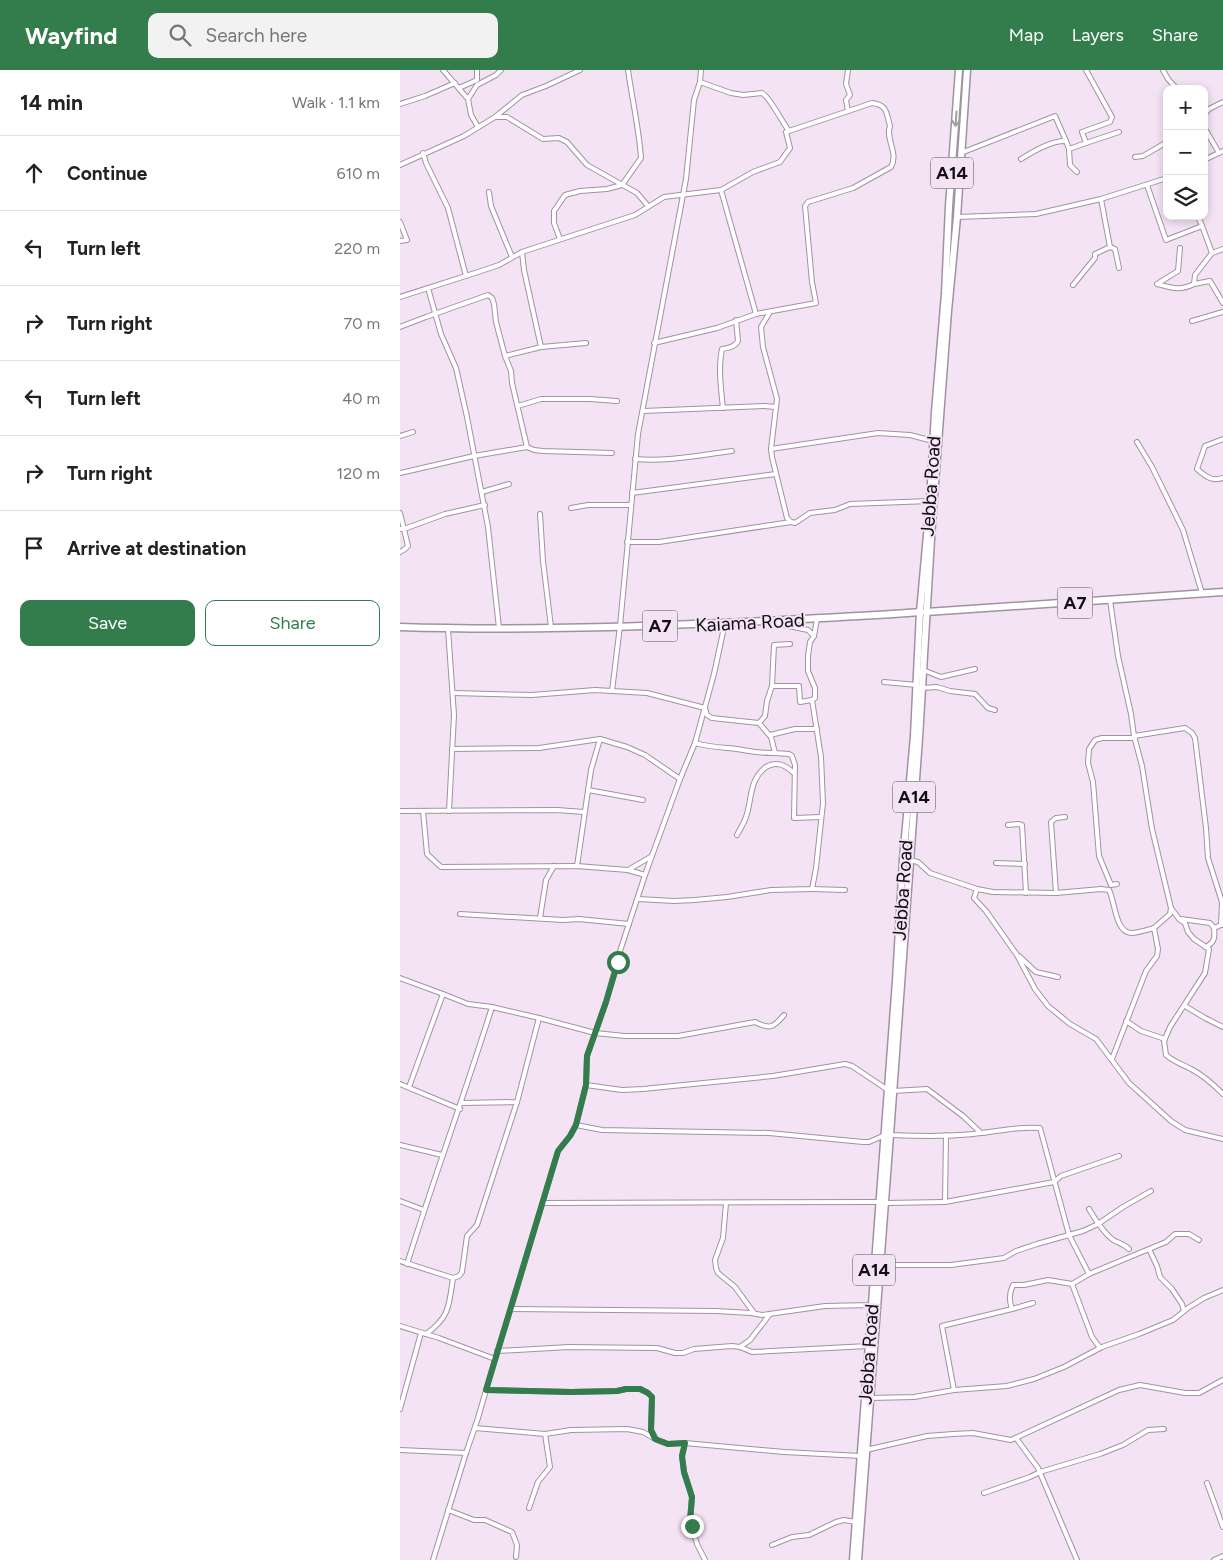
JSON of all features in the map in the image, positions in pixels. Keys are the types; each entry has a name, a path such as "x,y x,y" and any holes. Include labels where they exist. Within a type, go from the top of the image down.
{"highway":[{"name":"Jebba Road","path":"890,1091 909,860 934,412 945,294 959,70"},
{"name":"Jebba Road","path":"853,1560 868,1346 888,1135 903,860 919,686 923,670 923,612 957,217 967,70"},
{"name":"Kaiama Road","path":"400,627 448,629 724,623 817,619 1223,592"},
{"name":"Jebba Road","path":"858,1560 881,1265 882,1202"}],"street":[{"path":"443,70 468,99 470,114 478,127"},
{"path":"459,88 477,80 476,70"},
{"path":"468,99 476,85 496,75 501,70"},
{"path":"400,165 454,141 495,117 522,95 580,70"},
{"path":"560,239 554,223 554,211 566,195 622,185 641,158 628,70"},
{"path":"612,691 638,434 644,412 654,343 683,195 694,100 700,82 701,70"},
{"path":"848,70 846,84 850,95 846,100 848,111"},
{"path":"1086,70 1112,118 1110,122 1082,132 1086,142"},
{"path":"1163,70 1173,85"},
{"path":"700,82 720,90 743,95 762,92 768,98 789,131"},
{"path":"400,104 455,83"},
{"path":"1208,110 1223,102"},
{"path":"400,297 499,265 522,252 635,215 664,197 721,190 753,172 780,162 790,148 786,132 872,103 881,104 890,126 888,132 894,153 894,163 890,169 853,188 808,202 805,206 812,282 816,303 756,314 717,328 654,343"},
{"path":"961,153 1055,116 1069,149 1070,165 1077,172"},
{"path":"495,117 507,117 543,139 559,138 567,142 587,165 638,193 648,206"},
{"path":"1206,130 1221,152 1208,158"},
{"path":"1069,149 1119,132"},
{"path":"1021,159 1060,140 1066,140"},
{"path":"1135,157 1143,156 1163,144"},
{"path":"423,154 448,208 466,276"},
{"path":"957,217 1036,214 1100,199 1163,179"},
{"path":"1147,185 1166,240 1202,226"},
{"path":"721,190 756,314"},
{"path":"489,192 491,206 512,257"},
{"path":"1100,199 1110,247 1114,249 1118,268"},
{"path":"1199,220 1212,253"},
{"path":"400,222 407,240 400,241"},
{"path":"1073,285 1095,258 1095,254 1110,247"},
{"path":"1180,248 1178,271 1157,284 1176,289 1210,281 1223,303"},
{"path":"1194,284 1195,275 1212,253 1223,249"},
{"path":"522,252 524,270 541,347"},
{"path":"428,288 441,334 456,368 482,492 488,526 499,628"},
{"path":"400,328 488,295 492,298 496,322 511,371 512,383 527,446"},
{"path":"770,311 760,327 763,347 777,399 771,449 787,518 791,522"},
{"path":"1192,321 1223,312"},
{"path":"723,408 720,381 721,354 722,349 737,344 736,320"},
{"path":"505,356 541,347 586,343"},
{"path":"518,406 541,399 617,401"},
{"path":"644,412 776,407"},
{"path":"400,436 413,432"},
{"path":"771,449 878,433 910,436 933,441"},
{"path":"1223,439 1205,446 1197,469 1205,476 1213,479 1223,478"},
{"path":"1137,442 1184,530 1202,594"},
{"path":"400,474 474,456 527,446 534,450 543,451 612,454"},
{"path":"635,459 649,461 684,458 732,450"},
{"path":"632,493 776,474"},
{"path":"482,492 509,484"},
{"path":"627,542 659,542 791,522 795,523 810,513 835,510 850,504 930,501"},
{"path":"402,529 445,514 484,505"},
{"path":"571,508 588,505 631,505"},
{"path":"400,514 402,529 408,546 400,552"},
{"path":"540,514 543,568 551,627"},
{"path":"909,860 918,862 930,873 977,889 994,892 1056,893 1109,890 1120,927 1124,931 1131,933 1154,928 1170,914 1171,908 1152,829 1142,766 1134,737 1131,714 1118,656 1110,600"},
{"path":"812,889 823,803 821,757 812,700 815,698 815,688 808,670 810,642 814,636 817,619"},
{"path":"775,620 779,624 808,630 814,636"},
{"path":"433,1560 475,1428 494,1359 511,1309 558,1151 576,1125 586,1085 587,1056 606,1002 629,924 645,875 695,742 705,708 724,623"},
{"path":"448,629 454,716 450,811"},
{"path":"759,723 765,716 772,686 774,645 790,644"},
{"path":"923,670 941,677 975,669"},
{"path":"884,682 937,687 950,691 975,694 988,708 995,710"},
{"path":"772,686 799,686 800,702 812,700"},
{"path":"453,693 532,695 595,690 647,693 705,708"},
{"path":"705,708 707,715 712,718 759,723 770,735 775,753"},
{"path":"1117,884 1111,885 1099,856 1093,782 1088,763 1089,749 1095,740 1102,738 1134,737 1185,728 1195,738 1208,858 1222,902 1222,925 1214,928"},
{"path":"770,735 795,729 817,729"},
{"path":"452,749 539,748 600,739 627,747 645,755 680,779"},
{"path":"577,866 591,770 600,739"},
{"path":"695,742 704,746 759,753 789,754 792,756 795,765 794,818 821,817"},
{"path":"737,835 746,818 753,783 758,775 770,765 776,764 782,764 794,773"},
{"path":"588,790 643,800"},
{"path":"400,811 557,810 584,812"},
{"path":"423,811 428,854 441,867 577,866 628,870 645,875"},
{"path":"1056,893 1051,822 1056,818 1065,817"},
{"path":"1008,826 1022,825 1026,893"},
{"path":"628,870 652,856"},
{"path":"996,863 1025,864"},
{"path":"540,918 546,880 554,866"},
{"path":"977,889 974,898 986,911 1017,955 1035,989 1048,1006 1065,1020 1096,1039 1129,1082 1171,1121 1185,1130 1223,1140"},
{"path":"638,899 674,901 727,897 771,890 845,890"},
{"path":"1171,908 1185,923 1188,932 1194,939 1209,949 1205,973 1170,1026 1164,1041 1166,1055 1173,1061 1190,1068 1211,1082 1223,1094"},
{"path":"460,914 579,919 629,924"},
{"path":"1179,918 1210,924 1214,928 1215,939 1206,948"},
{"path":"1112,1060 1146,971 1157,956 1158,948 1154,928"},
{"path":"1017,955 1036,972 1058,977"},
{"path":"1028,976 1032,968"},
{"path":"400,978 468,1004 539,1018 595,1033 625,1036 678,1036 755,1022 767,1027 774,1026 784,1015"},
{"path":"409,1087 443,994"},
{"path":"1185,1006 1223,1027"},
{"path":"407,1264 492,1008"},
{"path":"400,1262 454,1278 462,1272 467,1236 478,1225 516,1102 539,1018"},
{"path":"1126,1021 1141,1031 1165,1039"},
{"path":"586,1085 622,1090 642,1089 773,1076 845,1064 852,1066 890,1091 927,1089 940,1101 963,1116 981,1133"},
{"path":"400,1084 460,1109"},
{"path":"461,1103 516,1102"},
{"path":"576,1125 602,1130 769,1133 863,1142 869,1142 888,1135 946,1136 1024,1127 1040,1128 1069,1235 1089,1274"},
{"path":"945,1202 946,1136"},
{"path":"400,1145 442,1155"},
{"path":"543,1203 945,1202 1054,1182 1061,1176 1119,1156"},
{"path":"881,1265 950,1265 1004,1258 1016,1251 1083,1231 1098,1224 1122,1207 1151,1191"},
{"path":"400,1202 424,1210"},
{"path":"726,1203 723,1238 715,1260 716,1268 718,1273 735,1287 754,1313"},
{"path":"1089,1209 1098,1224 1111,1238 1130,1249"},
{"path":"1012,1309 1009,1300 1013,1285 1024,1285 1048,1280 1072,1284 1089,1274 1166,1242 1175,1234 1188,1234 1199,1240"},
{"path":"1149,1249 1160,1278 1172,1288 1184,1311"},
{"path":"400,1409 424,1333 441,1323 445,1316 454,1278"},
{"path":"1072,1284 1092,1337 1100,1348"},
{"path":"870,1398 914,1396 954,1390 1007,1386 1034,1378 1064,1367 1100,1348 1173,1320 1204,1298 1223,1290"},
{"path":"954,1390 942,1326 1033,1303"},
{"path":"511,1309 716,1311 762,1315 824,1306 872,1305"},
{"path":"740,1347 750,1340 770,1314"},
{"path":"400,1326 494,1359"},
{"path":"497,1351 569,1347 657,1348 675,1353 684,1353 694,1350 732,1346 752,1352 820,1350 868,1346"},
{"path":"866,1450 927,1436 973,1433 1005,1440 1016,1438 1120,1390 1140,1385 1199,1394 1223,1380"},
{"path":"400,1382 407,1384"},
{"path":"486,1390 571,1392 640,1389 652,1397 651,1430 655,1439"},
{"path":"475,1428 545,1434 572,1430 627,1429 643,1432 668,1444 685,1443 784,1452 861,1456"},
{"path":"984,1493 1040,1472 1100,1454 1123,1445 1148,1430 1164,1429"},
{"path":"529,1508 538,1482 550,1466 545,1434"},
{"path":"1016,1438 1040,1472 1077,1560"},
{"path":"685,1443 682,1456 684,1472 692,1497 690,1521 697,1544 704,1558 697,1560"},
{"path":"400,1450 466,1453"},
{"path":"1207,1483 1223,1527"},
{"path":"448,1510 474,1520 485,1520 512,1532 517,1545 516,1557"},
{"path":"772,1544 792,1537 809,1535 836,1522 844,1520 856,1522"},
{"path":"1214,1560 1223,1556"}],"route":[{"path":"618,962 587,1056 586,1085 576,1125 558,1151 486,1390 571,1392 640,1389 648,1393 652,1397 651,1430 655,1439 668,1444 685,1443 682,1456 684,1472 692,1497 690,1521 692,1526"}]}
